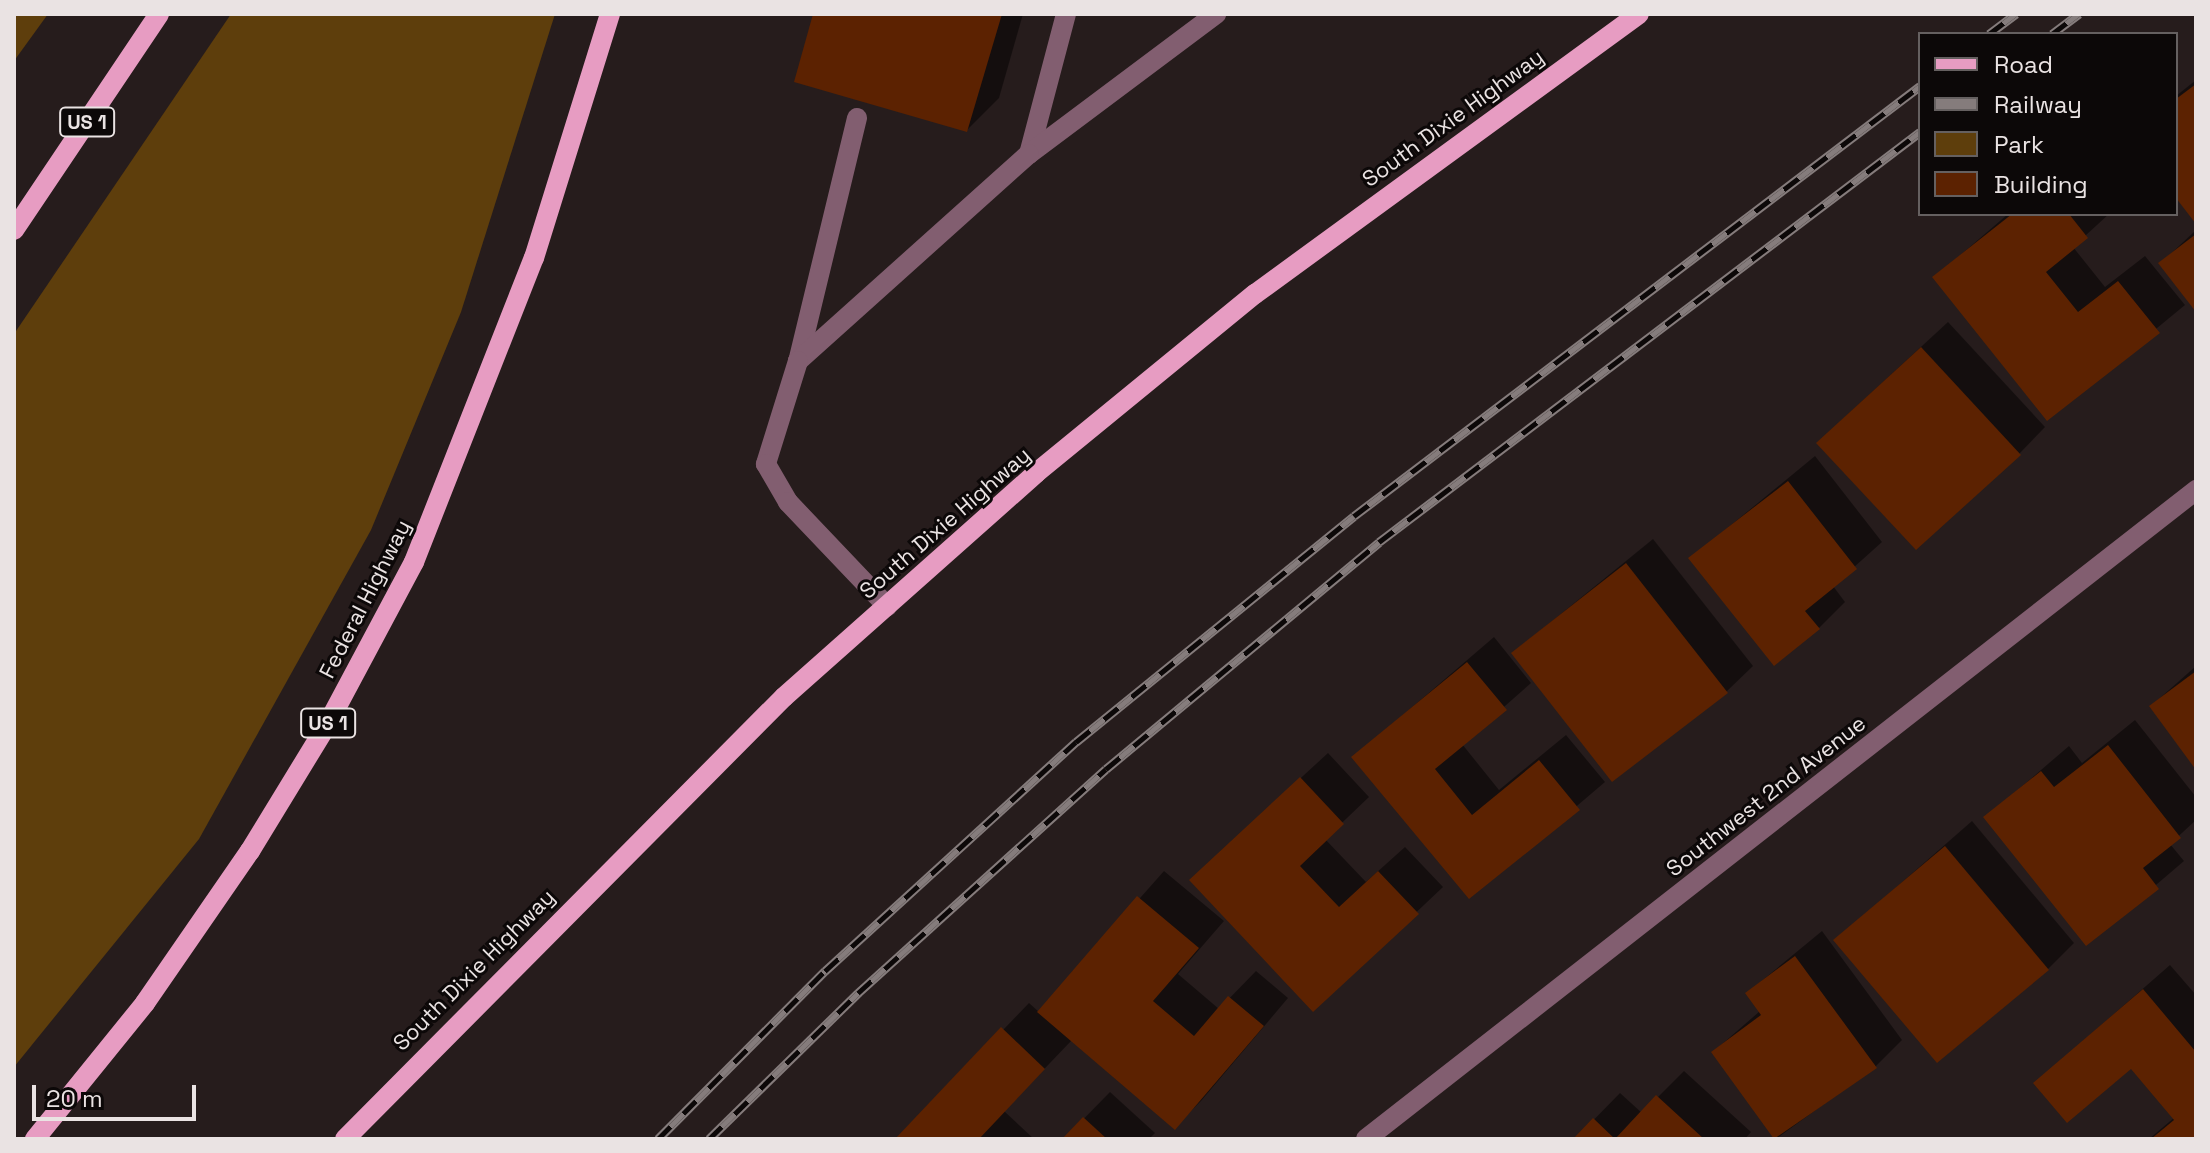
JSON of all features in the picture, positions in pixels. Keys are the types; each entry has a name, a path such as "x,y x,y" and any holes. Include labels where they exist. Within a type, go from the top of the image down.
{"main road":[{"name":"US 1","path":"14,230 159,14"},
{"name":"Federal Highway","path":"35,1139 145,1003 250,851 327,725 414,562 534,258 610,14"},
{"name":"South Dixie Highway","path":"345,1139 707,773 1036,473 1255,294 1639,14"}],"street":[{"path":"1029,154 1066,14"},
{"path":"798,361 1029,154 1216,14"},
{"path":"857,118 798,361 766,464 788,502 887,606"},
{"name":"Southwest 2nd Avenue","path":"1366,1139 2196,490"}],"green space":[{"path":"14,14 48,14 14,61"},
{"path":"231,14 555,14 461,312 371,530 199,839 14,1067 14,334"}],"building":[{"path":"813,14 1002,14 967,132 794,82"},
{"path":"2196,84 2196,224 2178,201 2178,98"},
{"path":"2009,216 2071,216 2088,238 2046,272 2078,312 2118,281 2160,333 2047,421 1932,277"},
{"path":"2196,234 2196,312 2158,263"},
{"path":"1921,347 2021,455 1916,550 1816,443"},
{"path":"1788,481 1857,569 1805,611 1820,629 1774,666 1688,558"},
{"path":"1626,563 1728,693 1612,782 1511,653"},
{"path":"1467,662 1507,710 1435,769 1472,815 1539,760 1580,810 1469,899 1351,757"},
{"path":"2196,671 2196,770 2149,706"},
{"path":"2108,745 2181,838 2143,868 2159,889 2086,946 1983,817 2041,771 2054,787"},
{"path":"1300,777 1344,824 1300,866 1339,907 1378,871 1419,914 1313,1012 1189,880"},
{"path":"1945,846 2049,970 1937,1063 1833,940"},
{"path":"1137,896 1199,948 1153,1001 1194,1036 1228,996 1264,1026 1175,1130 1037,1012"},
{"path":"1795,956 1877,1068 1774,1139 1711,1052 1761,1015 1745,993"},
{"path":"2143,989 2196,1052 2196,1139 2151,1139 2174,1120 2131,1069 2067,1123 2033,1083"},
{"path":"1001,1027 1045,1069 979,1139 895,1139"},
{"path":"1656,1095 1704,1139 1615,1139"},
{"path":"1083,1117 1107,1139 1062,1139"},
{"path":"1593,1118 1615,1139 1573,1139"}],"railway":[{"path":"1992,32 2016,14"},
{"path":"2055,32 2079,14"},
{"path":"658,1139 825,971 1076,742 1354,516 1918,88"},
{"path":"709,1139 858,993 1106,769 1379,542 1918,134"}]}
